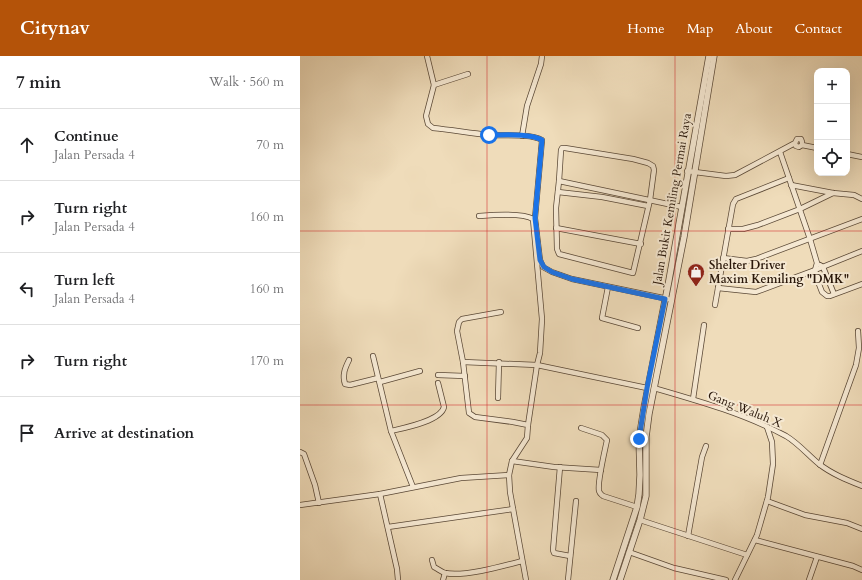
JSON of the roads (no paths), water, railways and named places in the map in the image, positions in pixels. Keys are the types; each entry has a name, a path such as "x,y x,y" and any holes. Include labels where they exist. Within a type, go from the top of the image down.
{"street":[{"path":"427,56 434,85 426,116 428,124 433,128 489,135 522,136 540,139 542,143 535,218 540,260 544,267 552,272 572,279 665,299 672,299"},
{"path":"522,136 527,106 541,64 542,56"},
{"name":"Jalan Bukit Kemiling Permai Raya","path":"613,580 637,507 640,465 639,439 647,388 665,299 709,56"},
{"name":"Jalan Bukit Kemiling Permai Raya","path":"620,580 640,520 646,496 646,436 672,299 714,56"},
{"path":"434,85 468,74"},
{"path":"687,171 726,176 735,175 780,152 795,143 796,140 800,139 802,145 814,147"},
{"path":"564,148 632,159 648,163 653,166 650,200 641,244 633,273 561,256 558,252 556,228 558,192 561,150 564,148"},
{"path":"780,152 810,239 817,263 815,270 823,294 827,296 862,284"},
{"path":"850,155 862,157"},
{"path":"715,305 733,204 736,199 789,178"},
{"path":"559,181 603,189 682,207"},
{"path":"791,185 854,195 862,199"},
{"path":"602,198 603,189"},
{"path":"558,192 648,206"},
{"path":"728,229 743,229 758,225 800,209 834,193"},
{"path":"479,216 492,214 533,218 542,319 540,353 526,438 512,461 509,475 510,492 526,580"},
{"path":"723,258 747,261 756,259 862,219"},
{"path":"556,228 641,244"},
{"path":"718,288 756,292 862,251"},
{"path":"817,263 822,267 834,294"},
{"path":"608,287 602,318 638,328"},
{"path":"501,312 462,319 459,322 458,332 469,413 471,416 475,417 528,425"},
{"path":"693,400 704,325"},
{"path":"820,465 856,365 859,348 858,331"},
{"path":"373,356 391,431 413,487"},
{"path":"349,360 344,370 344,380 345,384 350,385 420,371"},
{"path":"463,362 499,362 537,365 647,388"},
{"path":"498,398 499,362"},
{"path":"438,375 465,376"},
{"path":"391,431 419,425 443,411 444,407 438,383"},
{"name":"Gang Waluh X","path":"654,388 742,416 767,427 788,438 820,465 843,478 862,486"},
{"path":"735,580 755,540 767,502 773,464 772,442 767,427"},
{"path":"581,428 602,435 607,440 601,470 600,493 603,496 637,507"},
{"path":"688,536 702,457 706,446"},
{"path":"300,452 304,454 315,485 319,503"},
{"path":"512,461 601,470"},
{"path":"640,465 647,465"},
{"path":"560,467 553,550 554,553 570,556"},
{"path":"300,505 380,494 461,478 509,475"},
{"path":"380,494 398,569 398,580"},
{"path":"568,580 576,501"},
{"path":"767,502 805,514 847,523 862,529"},
{"path":"388,527 513,509"},
{"path":"640,520 747,555"},
{"path":"755,540 853,566 862,570"},
{"path":"630,552 674,568 726,580"},
{"path":"809,580 817,556"},
{"path":"432,560 434,567 445,573 458,573 496,568 522,561"},
{"path":"444,580 445,573"}],"place":[{"name":"Shelter Driver Maxim Kemiling \"DMK\"","path":"696,287"}]}
